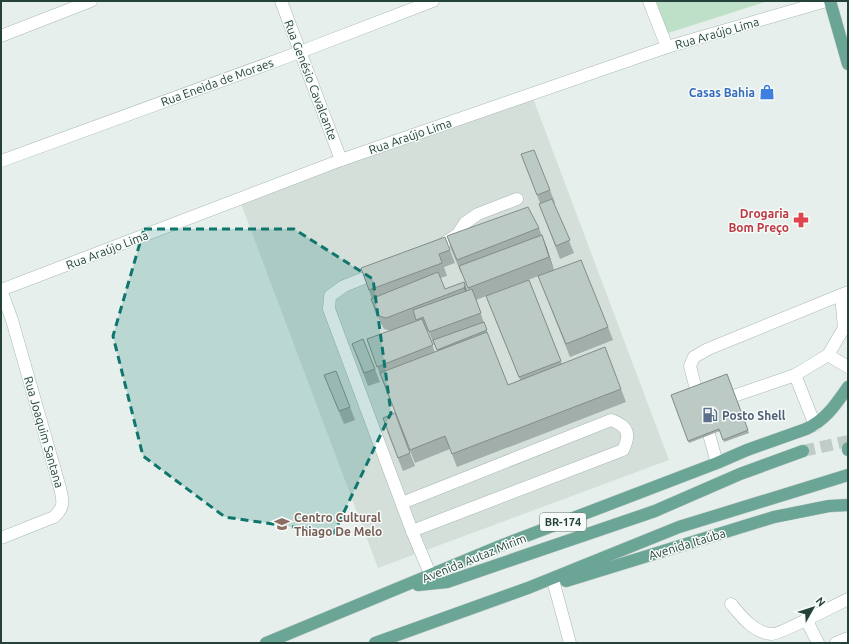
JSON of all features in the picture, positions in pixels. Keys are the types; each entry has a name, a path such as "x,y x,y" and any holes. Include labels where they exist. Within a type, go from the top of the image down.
{"main road":[{"path":"830,1 848,64"},
{"name":"Avenida Autaz Mirim","path":"266,643 431,576 500,546 815,425 827,416 848,387"},
{"path":"404,586 447,582 656,511 740,474 803,451"},
{"path":"375,643 528,588 680,527 848,475"},
{"name":"Avenida Itaúba","path":"528,588 542,588 774,517 830,506 848,505"}],"street":[{"path":"1,36 91,1"},
{"name":"Rua Genésio Cavalcante","path":"281,1 341,160"},
{"name":"Rua Eneida de Moraes","path":"1,161 300,52 433,1"},
{"path":"649,1 667,47"},
{"name":"Rua Araújo Lima","path":"1,290 341,160 667,47 826,1"},
{"path":"422,254 436,248 458,234 465,223 478,214 517,198"},
{"path":"386,268 344,286 330,296 329,309 412,531 431,576"},
{"name":"Rua Joaquim Santana","path":"1,290 12,320 64,503 54,517 1,538"},
{"path":"701,407 795,374 828,355 844,328 844,294 708,349 694,357 690,366 701,407 717,463"},
{"path":"828,355 848,367"},
{"path":"795,374 815,425"},
{"path":"402,503 611,420 620,424 626,431 628,440 623,450 412,531"},
{"path":"554,584 570,643"},
{"path":"731,604 744,620 770,639 806,619 848,599"},
{"path":"806,619 818,643"},
{"path":"836,643 848,638"}],"highlighted area":[{"path":"144,229 294,229 373,279 391,413 334,533 225,517 143,456 113,336"}],"shaded area":[{"path":"531,93 669,460 378,568 240,201"}],"green space":[{"path":"646,1 768,1 659,36"}],"building":[{"path":"534,150 550,190 537,195 521,154"},
{"path":"552,199 570,240 556,246 539,204"},
{"path":"528,207 539,228 457,260 447,236"},
{"path":"542,235 549,257 468,288 459,266"},
{"path":"445,237 450,250 439,254 442,263 369,290 361,268"},
{"path":"581,260 608,327 566,344 538,276"},
{"path":"438,272 445,289 464,282 464,288 386,318 379,316 371,299"},
{"path":"529,280 561,361 519,377 486,296"},
{"path":"472,289 481,313 429,332 423,317 416,320 413,310"},
{"path":"422,319 433,345 377,367 367,339"},
{"path":"484,322 487,330 437,350 433,340"},
{"path":"487,332 508,385 605,347 621,389 452,454 445,436 410,450 380,373"},
{"path":"363,339 375,369 364,373 352,344"},
{"path":"336,371 350,407 339,411 324,375"},
{"name":"Posto Shell","path":"727,374 748,430 723,440 719,429 688,441 671,395"},
{"path":"395,413 410,453 398,458 383,418"}],"tunnel":[{"path":"803,451 848,441"}],"place":[{"name":"Casas Bahia","path":"767,92"},
{"name":"Drogaria Bom Preço","path":"801,220"},
{"name":"Posto Shell","path":"710,415"},
{"name":"Centro Cultural Thiago De Melo","path":"282,524"}]}
